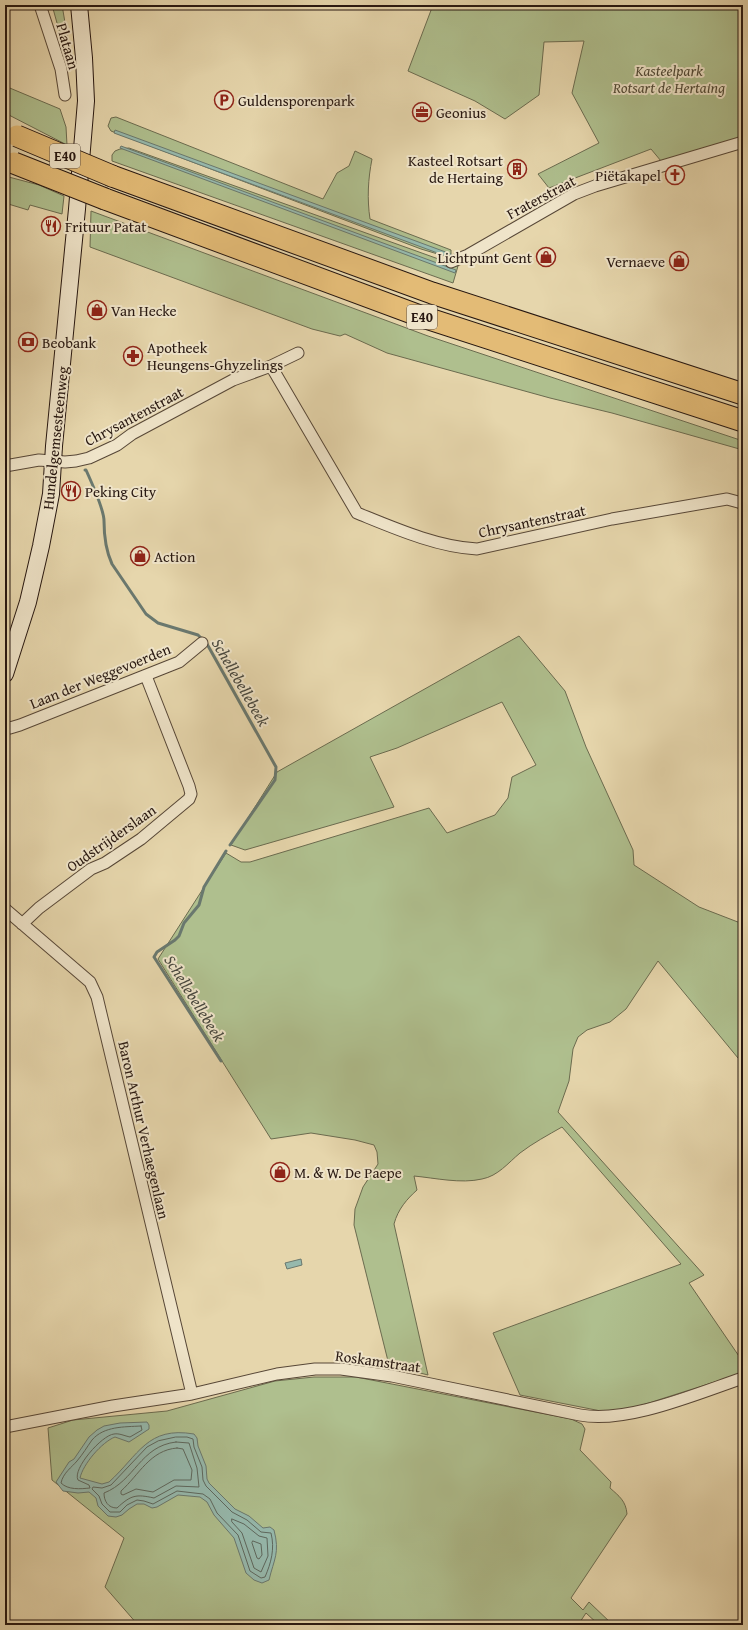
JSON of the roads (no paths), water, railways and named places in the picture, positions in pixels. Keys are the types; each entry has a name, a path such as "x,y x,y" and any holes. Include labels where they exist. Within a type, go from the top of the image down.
{"highway":[{"name":"E40","path":"11,134 112,176 432,293 743,394"},
{"name":"E40","path":"9,161 105,199 420,316 743,421"}],"main road":[{"name":"Hundelgemsesteenweg","path":"5,674 28,602 42,546 51,494 86,101 79,5"}],"street":[{"name":"Plataan","path":"40,5 61,69 65,95"},
{"name":"Fraterstraat","path":"451,262 468,255 574,194 595,186 743,142"},
{"name":"Chrysantenstraat","path":"5,466 39,460 64,462 89,458 116,445 132,434 233,380 271,366 298,353"},
{"name":"Chrysantenstraat","path":"271,366 357,513 437,542 459,548 477,549 612,519 689,505 727,499 743,504"},
{"name":"Laan der Weggevoerden","path":"5,727 10,728 20,725 179,662 202,643"},
{"name":"Oudstrijderslaan","path":"22,924 39,908 91,869 105,863 141,839 189,799 189,786 146,676"},
{"name":"Baron Arthur Verhaegenlaan","path":"5,909 90,982 97,997 192,1394"},
{"name":"Roskamstraat","path":"5,1427 113,1406 192,1394 277,1374 315,1369 341,1369 392,1376 599,1418 620,1416 673,1402 743,1378"}],"water":[{"path":"115,130 451,254 451,258 114,133"},
{"path":"121,146 456,270 455,273 120,148"},
{"path":"301,1259 302,1265 287,1269 285,1263"},
{"path":"147,1422 149,1429 129,1442 115,1437 99,1448 85,1466 80,1478 102,1484 109,1482 145,1445 154,1439 165,1434 194,1434 197,1438 198,1446 206,1466 207,1479 209,1483 235,1509 249,1516 263,1528 270,1527 274,1530 276,1550 269,1580 262,1583 254,1580 246,1573 234,1538 214,1515 207,1502 200,1497 178,1495 157,1507 152,1508 144,1504 137,1504 122,1515 116,1517 108,1516 98,1506 96,1498 89,1492 78,1493 63,1491 56,1482 69,1462 74,1459 89,1437 97,1430 104,1426 120,1423"}],"waterway":[{"name":"Schellebellebeek","path":"85,470 91,481 102,510 108,554 112,564 146,614 158,623 198,635 207,644 276,767 275,780 230,845"},
{"name":"Schellebellebeek","path":"221,1061 154,957 157,952 179,936 184,923 199,905 204,887 226,851"}],"place":[{"name":"Guldensporenpark","path":"224,100"},
{"name":"Geonius","path":"422,112"},
{"name":"Kasteel Rotsart de Hertaing","path":"517,169"},
{"name":"Piëtakapel","path":"675,175"},
{"name":"Frituur Patat","path":"51,226"},
{"name":"Lichtpunt Gent","path":"546,257"},
{"name":"Vernaeve","path":"679,261"},
{"name":"Van Hecke","path":"97,310"},
{"name":"Beobank","path":"28,342"},
{"name":"Apotheek Heungens-Ghyzelings","path":"133,356"},
{"name":"Peking City","path":"71,491"},
{"name":"Action","path":"140,556"},
{"name":"M. & W. De Paepe","path":"280,1172"}],"park label":[{"name":"Kasteelpark Rotsart de Hertaing","path":"669,78"}]}
